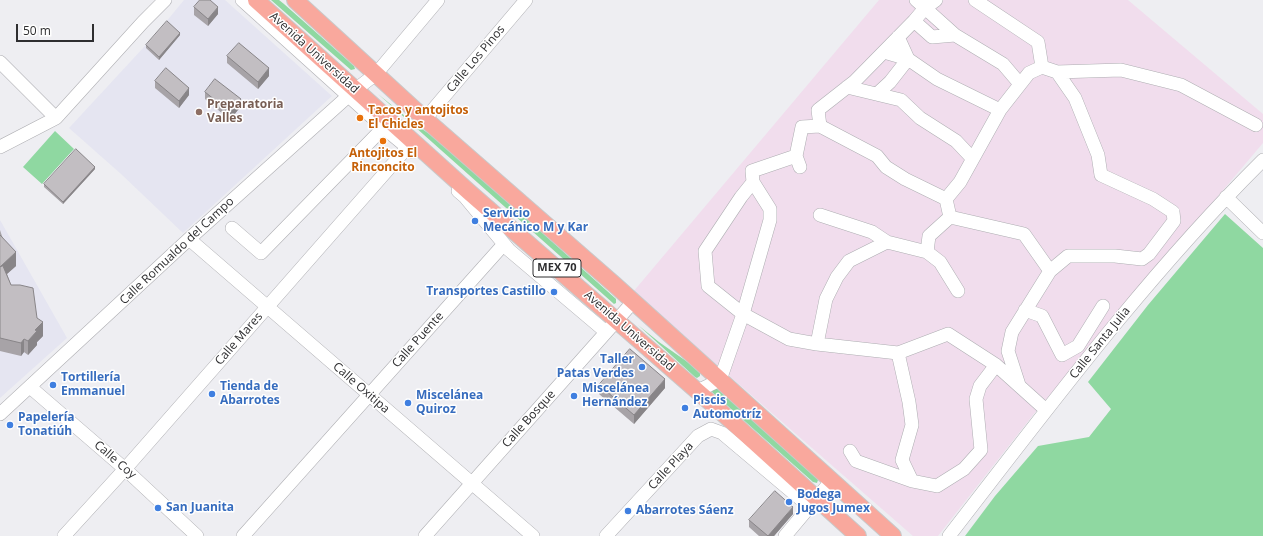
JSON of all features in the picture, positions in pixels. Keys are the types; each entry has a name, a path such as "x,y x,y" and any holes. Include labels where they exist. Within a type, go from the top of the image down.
{"main road":[{"name":"Avenida Universidad","path":"256,0 352,92 611,326 697,391 813,503 858,536"},
{"name":"Avenida Universidad","path":"295,0 425,119 633,302 893,536"}],"street":[{"path":"0,147 56,118 143,22 165,0"},
{"path":"242,0 352,92"},
{"name":"Calle Romualdo del Campo","path":"0,413 189,239 352,92 376,74 438,0"},
{"name":"Calle Los Pinos","path":"425,119 526,0"},
{"path":"920,4 936,0"},
{"path":"975,0 1038,42 1042,67"},
{"path":"820,126 818,110 855,81 914,21 920,4"},
{"path":"920,4 955,35 1003,64 1029,73"},
{"path":"914,21 932,37 955,35"},
{"path":"898,37 908,59"},
{"path":"884,52 908,59 937,79 1000,110"},
{"path":"877,94 890,82 908,59"},
{"path":"0,62 56,118"},
{"path":"1003,64 1020,84"},
{"path":"946,199 960,182 1000,110 1029,73 1042,67 1057,72 1121,70 1181,85 1256,125"},
{"path":"1019,385 1008,351 1012,332 1050,271 1068,256 1115,256 1142,258 1149,254 1174,221 1173,212 1153,199 1101,175 1098,155 1075,98 1057,72"},
{"path":"847,87 901,100 920,118 956,141 972,158"},
{"path":"232,228 261,253 387,124"},
{"path":"697,391 720,380 743,314 770,220 770,209 753,182 752,171 798,162 802,127 820,126 877,156 886,167 906,179 946,199"},
{"path":"410,144 465,197 509,250 611,326"},
{"name":"Calle Mares","path":"64,536 125,469 410,144"},
{"name":"Calle Santa Julia","path":"949,536 1046,410 1125,312 1226,197 1263,160"},
{"path":"753,182 741,197 705,251 708,286 743,314 789,339 817,344 898,353 948,334 996,364 1046,410"},
{"path":"1226,197 1263,233"},
{"path":"946,199 950,217"},
{"path":"820,215 872,232 887,242 927,252 940,262 958,291"},
{"path":"950,217 1024,234 1050,271"},
{"path":"927,252 929,236 950,217"},
{"name":"Calle Oxitipa","path":"189,239 533,536"},
{"path":"817,344 826,299 837,277 849,261 887,242"},
{"name":"Calle Puente","path":"243,536 504,244"},
{"name":"Calle Bosque","path":"425,536 633,302"},
{"path":"1025,310 1042,316 1062,355 1078,346 1103,306"},
{"path":"898,353 909,402 912,425 902,460 912,481"},
{"path":"850,450 856,461 912,481 937,486 964,469 981,450 976,399 980,386 996,364"},
{"name":"Calle Coy","path":"30,387 125,469 197,536"},
{"name":"Calle Playa","path":"606,536 698,436 710,429 722,433 813,503"},
{"path":"785,536 832,480"}],"shaded area":[{"name":"Preparatoria Valles","path":"184,0 225,0 332,96 183,233 121,174 69,128 156,34"},
{"path":"879,0 1128,0 1263,114 1263,143 1033,415 938,536 913,536 633,292"},
{"path":"0,220 67,338 0,398"}],"green space":[{"path":"271,0 279,0 284,4 354,66 355,69 351,70"},
{"path":"378,94 416,125 440,141 616,299 616,303 614,304"},
{"path":"55,131 74,149 42,184 23,167"},
{"path":"1225,214 1263,248 1263,536 965,536 995,496 1038,446 1089,437 1111,409 1088,382 1148,305"},
{"path":"638,325 689,363 700,373 700,376 697,378 695,377"},
{"path":"717,388 817,478 817,483 813,482 712,392 713,389"}],"building":[{"path":"200,0 210,0 218,7 208,19 194,7"},
{"path":"167,21 180,33 159,57 146,45"},
{"path":"239,43 269,68 258,82 227,56"},
{"path":"166,68 189,88 179,101 155,81"},
{"path":"215,79 241,99 230,112 205,92"},
{"path":"76,149 95,167 63,202 44,184"},
{"path":"0,235 16,252 0,267"},
{"path":"3,266 11,285 20,285 33,288 37,318 43,322 35,330 37,331 28,341 24,339 21,343 0,338 0,267"},
{"path":"630,349 665,379 634,415 599,385"},
{"path":"775,491 793,507 768,536 749,520"}],"place":[{"name":"Preparatoria Valles","path":"199,112"},
{"name":"Tacos y antojitos El Chicles","path":"360,118"},
{"name":"Antojitos El Rinconcito","path":"383,141"},
{"name":"Servicio Mecánico M y Kar","path":"475,221"},
{"name":"Transportes Castillo","path":"554,292"},
{"name":"Taller Patas Verdes","path":"642,367"},
{"name":"Tortillería Emmanuel","path":"53,385"},
{"name":"Tienda de Abarrotes","path":"212,394"},
{"name":"Miscelánea Hernández","path":"574,396"},
{"name":"Miscelánea Quiroz","path":"408,403"},
{"name":"Piscis Automotríz","path":"685,408"},
{"name":"Papelería Tonatiúh","path":"10,425"},
{"name":"Bodega Jugos Jumex","path":"789,502"},
{"name":"San Juanita","path":"158,508"},
{"name":"Abarrotes Sáenz","path":"628,511"}]}
